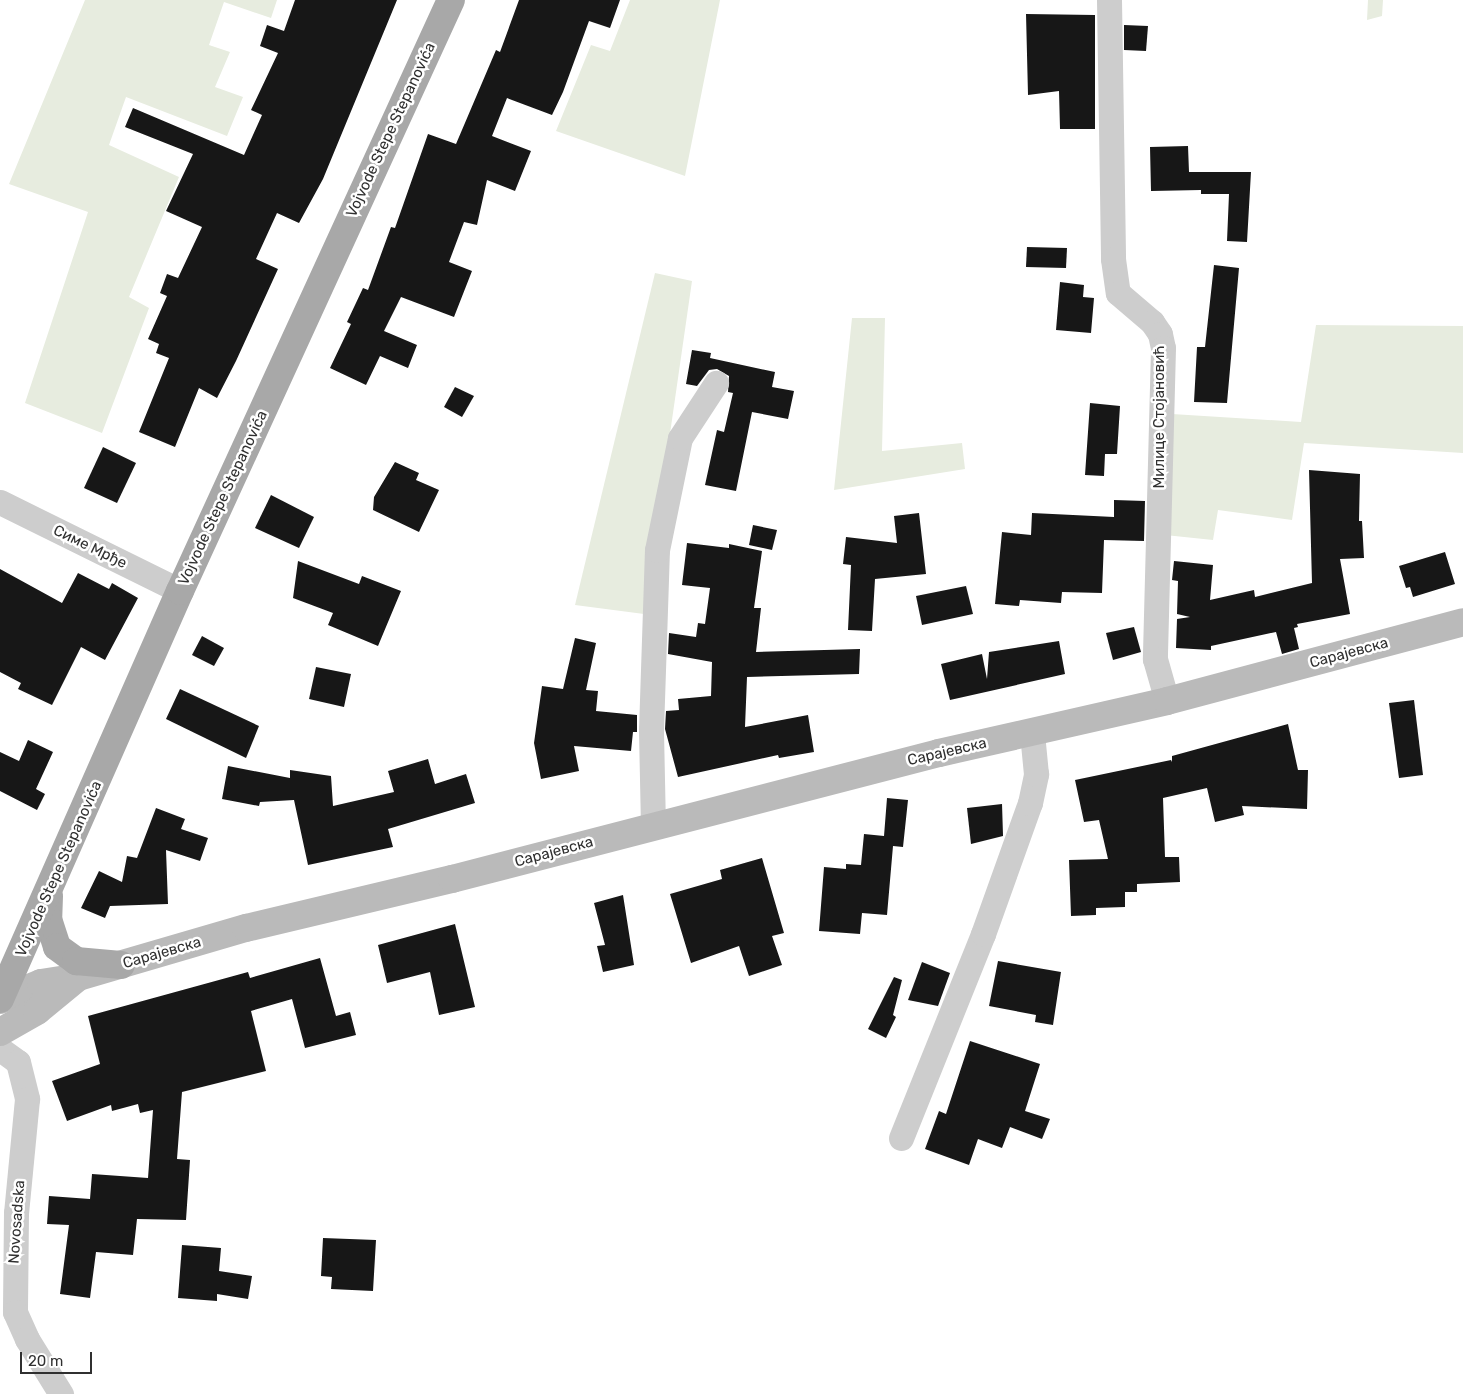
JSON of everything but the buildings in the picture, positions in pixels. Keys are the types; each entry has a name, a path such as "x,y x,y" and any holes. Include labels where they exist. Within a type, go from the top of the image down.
{"main road":[{"name":"Vojvode Stepe Stepanovića","path":"0,999 8,964 49,891 180,591 451,0"},
{"name":"Сарајевска","path":"0,999 41,983 78,977 246,928 1032,733 1167,702 1463,622"},
{"path":"49,891 48,919 57,947 76,961 120,965"},
{"path":"0,1032 37,1011 78,977"}],"street":[{"name":"Милице Стојановић","path":"1109,0 1113,259 1118,293 1152,322 1160,334 1163,348 1155,659 1167,702"},
{"path":"653,827 651,730 657,550 680,438 716,383"},
{"name":"Симе Мрђе","path":"0,502 180,591"},
{"path":"901,1138 983,934 1030,802 1036,774 1032,733"},
{"name":"Novosadska","path":"0,1049 18,1062 27,1099 16,1213 15,1312 27,1339 61,1394"}],"shaded area":[{"path":"85,0 277,0 271,18 224,2 209,45 230,52 215,87 243,97 227,136 126,97 109,145 179,177 129,297 149,308 102,433 25,403 88,212 9,184"},
{"path":"630,0 720,0 685,176 556,131 591,45 610,51"},
{"path":"1368,0 1383,0 1382,16 1367,20"},
{"path":"655,273 692,281 644,614 575,605"},
{"path":"852,318 885,318 882,451 962,443 965,469 834,490"},
{"path":"1316,325 1463,326 1463,453 1304,443 1292,520 1218,510 1213,540 1165,535 1172,414 1301,422"}]}
